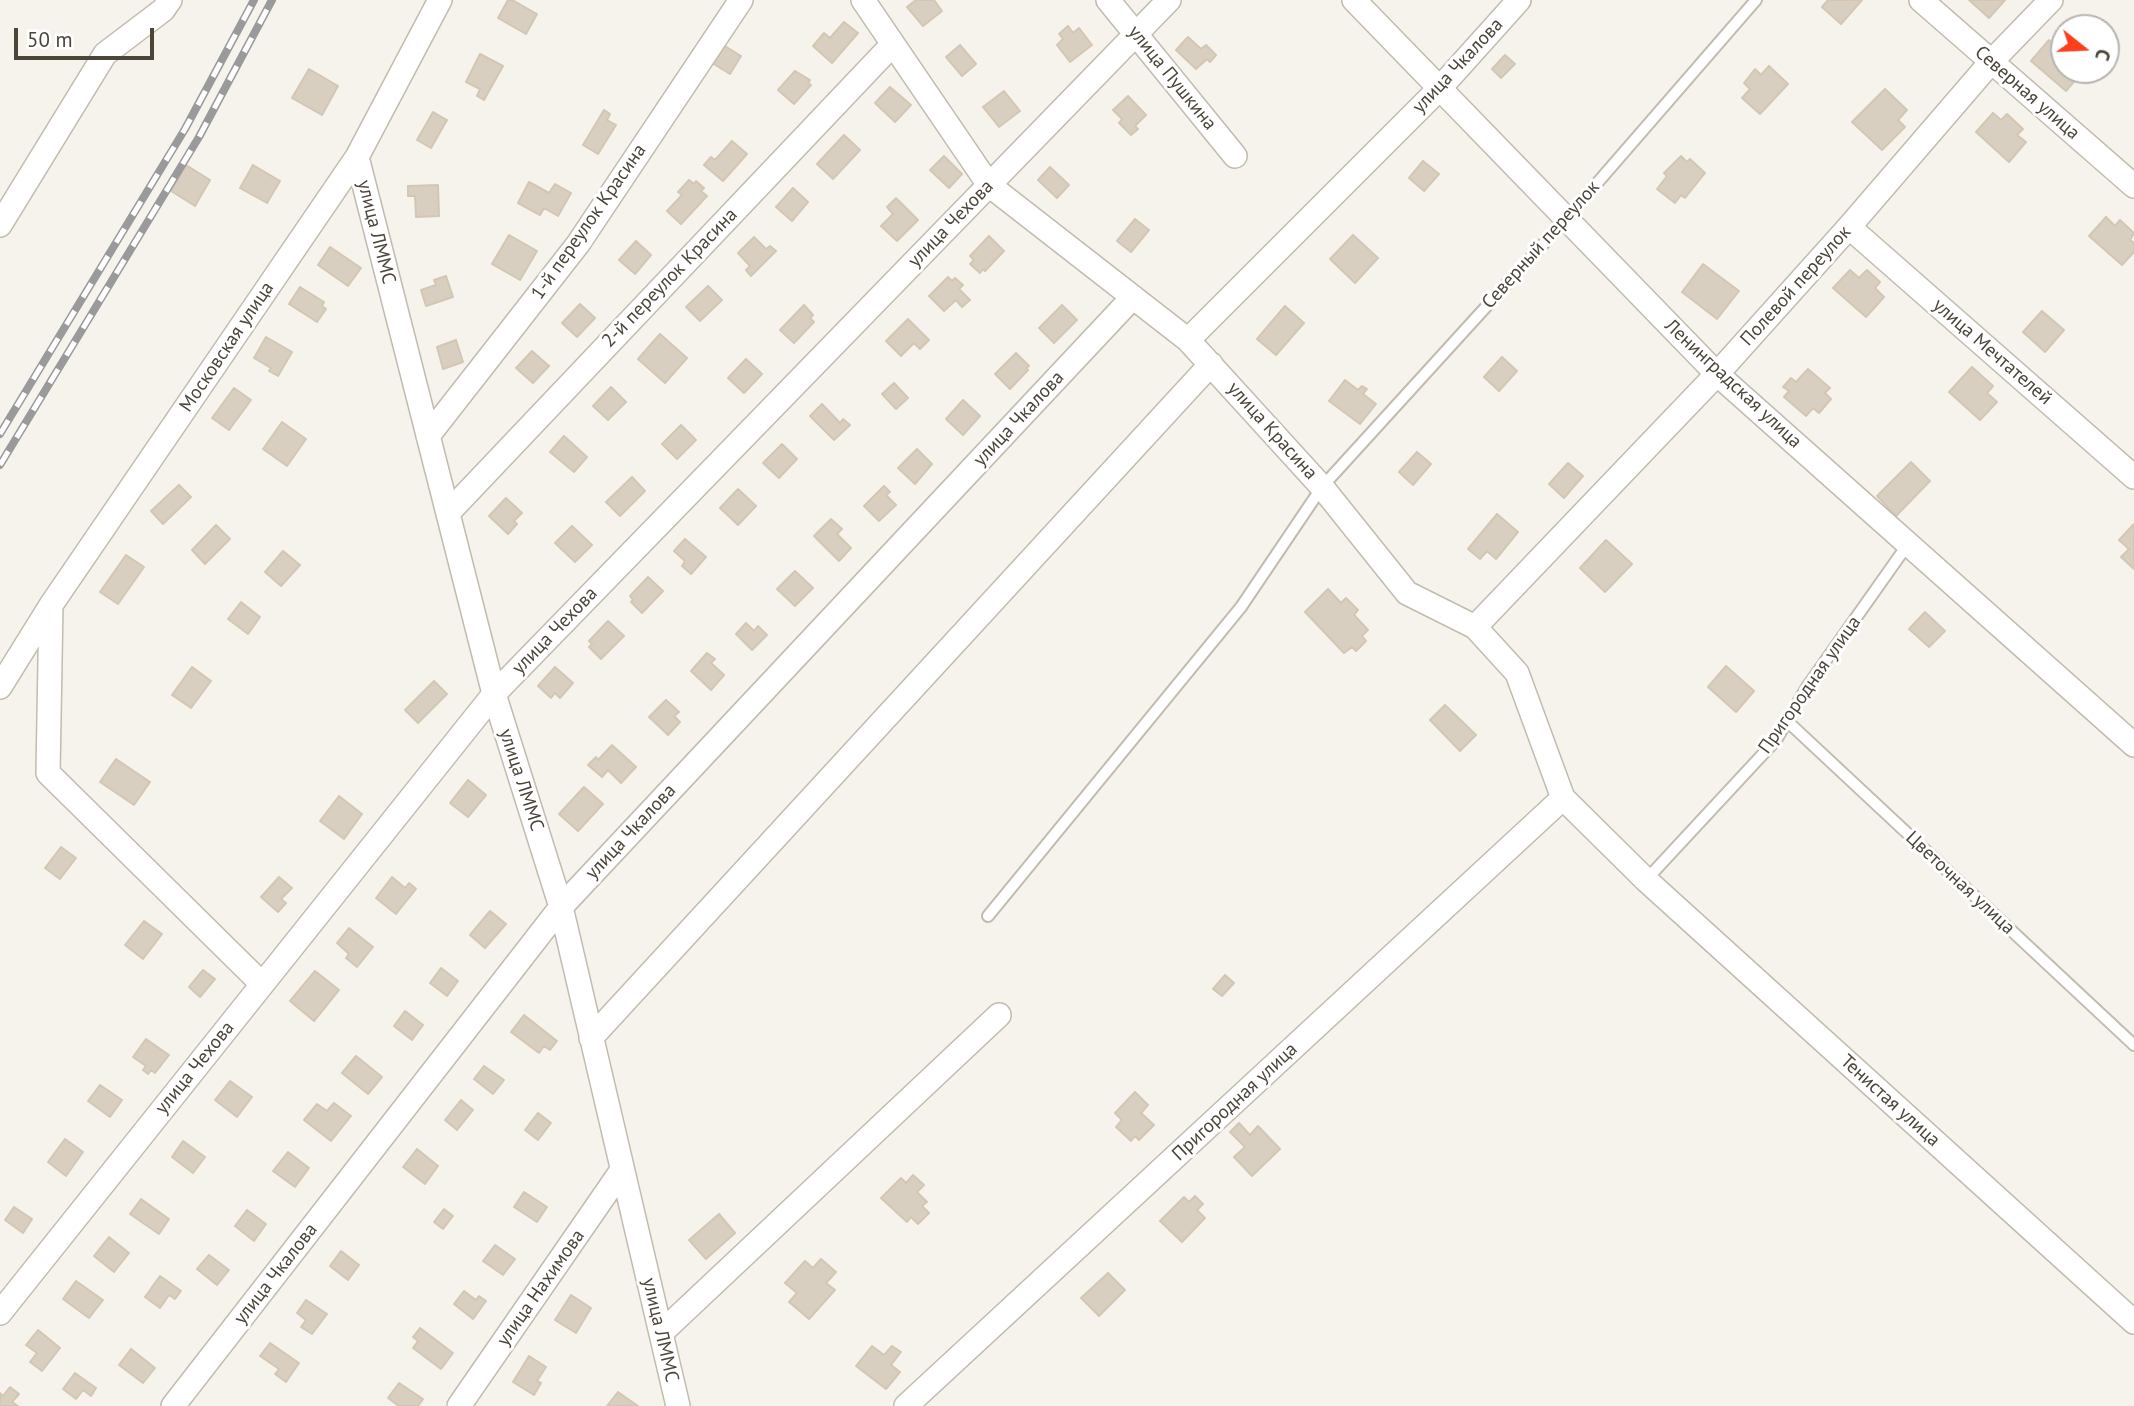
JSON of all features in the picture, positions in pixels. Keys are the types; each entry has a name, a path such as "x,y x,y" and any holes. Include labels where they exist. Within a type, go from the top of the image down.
{"street":[{"path":"0,225 105,54 163,10 170,0"},
{"name":"Московская улица","path":"0,687 51,605 357,156 440,0"},
{"name":"1-й переулок Красина","path":"428,436 578,244 741,0"},
{"name":"улица Красина","path":"863,0 989,185 1188,340 1322,487 1407,593 1475,627 1517,673 1563,798 1646,880"},
{"name":"улица Пушкина","path":"1108,0 1235,156"},
{"name":"улица Чехова","path":"0,1312 494,694 1169,0"},
{"name":"Ленинградская улица","path":"1354,0 1717,374 2134,746"},
{"name":"улица Чкалова","path":"1188,340 1440,88 1519,0"},
{"name":"Северная улица","path":"1922,0 2134,186"},
{"name":"Полевой переулок","path":"1475,627 1717,374 1849,227 1991,62 2052,0"},
{"name":"2-й переулок Красина","path":"447,513 893,44"},
{"name":"улица ЛММС","path":"357,156 494,694 561,907 678,1406"},
{"name":"улица Мечтателей","path":"1849,227 2134,477"},
{"name":"улица Чкалова","path":"173,1406 561,907 1133,297"},
{"path":"591,1038 1211,364"},
{"path":"51,605 48,773 262,985"},
{"name":"Пригородная улица","path":"906,1406 1563,798"},
{"name":"Тенистая улица","path":"1646,880 2134,1322"},
{"path":"661,1333 999,1015"},
{"name":"улица Нахимова","path":"460,1406 622,1170"}],"lane":[{"name":"Северный переулок","path":"988,916 1241,607 1322,487 1566,219 1755,0"},
{"name":"Пригородная улица","path":"1646,880 1776,740 1807,687 1908,544"},
{"name":"Цветочная улица","path":"1787,721 2134,1045"}],"building":[{"path":"508,0 537,14 526,34 498,18"},
{"path":"916,0 934,0 942,11 923,26 907,7"},
{"path":"1828,0 1862,0 1841,24 1822,7"},
{"path":"1969,0 2005,0 1989,18"},
{"path":"844,22 858,33 832,63 813,46 824,33 830,38"},
{"path":"1068,26 1073,33 1079,28 1092,45 1070,62 1057,45 1063,39 1059,34"},
{"path":"1188,37 1201,49 1206,45 1216,55 1210,62 1207,59 1196,69 1176,50"},
{"path":"2049,40 2050,41 2050,77 2031,61"},
{"path":"720,43 741,56 730,74 709,61"},
{"path":"960,45 976,64 962,76 946,57"},
{"path":"480,54 503,66 484,100 477,96 480,89 466,82"},
{"path":"1505,55 1515,64 1501,78 1492,69"},
{"path":"1769,66 1788,84 1760,114 1742,98 1750,89 1744,83 1755,69 1761,75"},
{"path":"309,69 338,86 322,115 292,98"},
{"path":"795,71 810,80 808,83 811,85 794,104 778,90"},
{"path":"2058,84 2072,84 2066,91"},
{"path":"890,87 911,105 895,122 875,103"},
{"path":"1885,89 1907,110 1898,120 1905,127 1882,150 1852,122"},
{"path":"1004,91 1020,111 999,127 983,107"},
{"path":"1128,96 1146,115 1135,126 1138,129 1131,135 1119,123 1122,119 1113,110"},
{"path":"604,110 610,114 607,120 616,125 598,154 583,145"},
{"path":"433,112 447,120 431,148 417,140"},
{"path":"1993,113 2001,120 2007,114 2023,129 2017,135 2026,142 2009,162 1976,132"},
{"path":"844,135 860,150 833,179 817,164"},
{"path":"732,141 747,154 723,181 704,165 711,157 715,160"},
{"path":"944,156 962,174 949,188 930,170"},
{"path":"1681,156 1687,162 1690,159 1705,173 1685,198 1681,195 1675,203 1657,189 1667,176 1664,173"},
{"path":"1423,161 1439,174 1424,191 1409,178"},
{"path":"186,165 210,180 195,206 171,191"},
{"path":"253,165 280,181 267,203 240,188"},
{"path":"1050,167 1069,185 1057,198 1038,180"},
{"path":"689,180 694,184 696,181 704,188 701,191 707,196 681,224 667,211 682,195 678,192"},
{"path":"529,182 549,193 555,184 571,193 558,216 544,208 540,215 518,203"},
{"path":"438,185 439,216 416,217 415,196 408,196 408,186"},
{"path":"793,188 808,202 792,221 776,207"},
{"path":"896,198 918,220 897,241 881,226 893,214 887,207"},
{"path":"2106,217 2115,226 2120,220 2134,233 2130,240 2134,243 2134,252 2122,265 2089,236"},
{"path":"1135,219 1149,230 1131,252 1117,241"},
{"path":"509,235 537,251 520,280 492,264"},
{"path":"1353,235 1378,258 1355,283 1330,259"},
{"path":"989,236 1004,251 980,273 970,264 974,260 970,256"},
{"path":"754,237 766,249 770,246 776,251 751,276 746,270 750,266 738,253"},
{"path":"636,241 651,255 635,274 619,260"},
{"path":"330,247 361,268 348,286 318,265"},
{"path":"1703,264 1739,291 1717,319 1682,292"},
{"path":"1850,270 1859,278 1867,270 1880,282 1875,288 1884,297 1866,317 1833,288"},
{"path":"446,276 453,297 426,306 421,290 436,285 434,280"},
{"path":"948,277 952,281 955,278 963,285 959,289 970,300 962,307 956,300 944,311 929,296"},
{"path":"708,286 722,300 700,321 686,307"},
{"path":"300,287 324,302 322,306 326,309 317,322 289,304"},
{"path":"580,304 595,318 577,337 562,323"},
{"path":"804,305 813,315 810,318 814,322 794,343 780,330"},
{"path":"1062,305 1077,320 1054,343 1039,328"},
{"path":"1285,306 1304,323 1276,355 1257,339"},
{"path":"2042,311 2064,330 2045,352 2023,332"},
{"path":"908,319 929,340 920,349 914,343 901,356 886,341"},
{"path":"660,334 687,358 665,383 638,359"},
{"path":"266,337 292,352 278,376 269,371 271,368 254,358"},
{"path":"456,340 463,362 443,369 437,347"},
{"path":"532,351 549,366 533,383 516,368"},
{"path":"1016,353 1029,366 1010,389 995,374"},
{"path":"1502,357 1517,371 1499,391 1484,377"},
{"path":"746,359 762,374 744,393 728,378"},
{"path":"1972,367 1993,386 1987,393 1997,402 1980,420 1949,392"},
{"path":"1808,369 1830,388 1825,393 1831,399 1819,413 1813,408 1806,416 1784,397 1789,391 1783,387 1791,378 1796,382"},
{"path":"1345,380 1358,390 1362,386 1367,389 1363,394 1376,404 1360,424 1329,401"},
{"path":"894,383 908,398 896,409 882,394"},
{"path":"611,387 626,402 608,420 593,406"},
{"path":"234,388 251,400 229,430 212,418"},
{"path":"963,400 980,416 963,435 946,419"},
{"path":"822,404 840,423 843,419 850,425 834,440 810,416"},
{"path":"282,422 306,439 287,466 263,449"},
{"path":"681,425 696,440 677,459 662,444"},
{"path":"564,436 587,457 574,472 550,452"},
{"path":"782,444 797,459 779,478 763,463"},
{"path":"917,449 932,464 915,484 898,468"},
{"path":"1417,452 1431,464 1413,485 1399,472"},
{"path":"1911,462 1930,481 1896,516 1877,496"},
{"path":"1568,463 1583,476 1564,498 1549,484"},
{"path":"632,477 645,491 620,516 606,502"},
{"path":"179,485 191,497 163,524 151,511"},
{"path":"884,486 890,492 886,495 896,505 879,521 864,506"},
{"path":"738,489 756,506 738,525 720,508"},
{"path":"506,498 522,513 514,521 517,524 508,534 489,516"},
{"path":"1497,514 1518,532 1496,559 1487,551 1480,559 1468,549"},
{"path":"831,519 842,529 837,534 851,548 839,561 814,536"},
{"path":"2134,524 2134,569 2121,557 2129,549 2119,540"},
{"path":"216,525 230,539 205,564 192,550"},
{"path":"572,526 592,545 575,562 555,543"},
{"path":"685,539 706,557 691,574 682,566 685,561 674,551"},
{"path":"1606,540 1632,564 1605,592 1580,568"},
{"path":"283,551 300,565 281,586 265,572"},
{"path":"126,555 144,567 118,604 100,592"},
{"path":"795,571 813,588 795,606 777,589"},
{"path":"648,577 663,591 642,613 631,602 633,600 630,596"},
{"path":"1328,589 1341,603 1346,598 1358,610 1354,615 1368,630 1362,636 1366,641 1356,651 1352,647 1344,653 1305,612"},
{"path":"241,602 260,617 248,634 228,619"},
{"path":"1925,612 1945,631 1929,647 1909,629"},
{"path":"608,621 624,636 601,659 589,647 592,644 589,641"},
{"path":"746,623 754,631 758,626 767,635 752,650 736,634"},
{"path":"707,653 715,659 711,663 724,675 711,690 691,671"},
{"path":"1726,666 1754,691 1736,712 1708,687"},
{"path":"192,667 211,681 191,708 172,695"},
{"path":"555,667 573,683 560,698 555,693 551,698 538,686"},
{"path":"434,681 447,694 418,723 405,710"},
{"path":"666,700 679,712 674,716 680,722 668,735 649,717"},
{"path":"1445,705 1476,735 1460,751 1430,720"},
{"path":"612,745 636,767 621,783 608,770 602,777 588,765 596,757 598,760"},
{"path":"116,759 150,782 134,805 100,782"},
{"path":"468,780 486,795 468,817 450,803"},
{"path":"584,787 603,804 578,831 559,814"},
{"path":"339,796 362,814 344,839 320,821"},
{"path":"61,847 76,858 60,879 45,868"},
{"path":"279,877 292,888 281,899 286,903 278,912 261,897"},
{"path":"392,877 405,888 409,883 416,889 396,914 376,898"},
{"path":"490,911 506,924 485,948 470,935"},
{"path":"144,921 162,934 143,959 125,945"},
{"path":"349,928 373,947 357,967 346,958 349,954 337,943"},
{"path":"441,968 458,981 447,996 430,983"},
{"path":"203,970 215,979 200,997 189,987"},
{"path":"315,971 339,990 314,1021 290,1001"},
{"path":"1225,975 1234,983 1222,996 1213,989"},
{"path":"405,1011 423,1025 412,1040 394,1026"},
{"path":"524,1015 557,1041 550,1050 544,1046 539,1053 511,1032"},
{"path":"146,1039 169,1055 155,1073 151,1070 148,1074 143,1070 146,1066 133,1057"},
{"path":"356,1056 382,1077 368,1094 342,1073"},
{"path":"484,1066 504,1080 493,1094 474,1079"},
{"path":"230,1081 252,1097 237,1117 215,1100"},
{"path":"100,1085 122,1100 110,1117 88,1101"},
{"path":"1135,1092 1148,1105 1141,1113 1154,1125 1139,1140 1135,1136 1131,1141 1116,1127 1122,1120 1115,1113"},
{"path":"461,1100 473,1110 457,1130 445,1120"},
{"path":"334,1103 351,1116 331,1141 304,1120 317,1104 327,1111"},
{"path":"538,1113 551,1123 538,1140 525,1130"},
{"path":"1239,1123 1250,1135 1258,1126 1280,1149 1252,1176 1234,1157 1245,1147 1230,1132"},
{"path":"65,1139 83,1152 66,1176 48,1162"},
{"path":"183,1141 205,1157 193,1173 172,1157"},
{"path":"417,1149 438,1166 425,1184 403,1167"},
{"path":"288,1152 309,1168 295,1187 273,1171"},
{"path":"913,1175 924,1185 917,1192 927,1202 922,1206 929,1213 918,1224 911,1217 907,1222 881,1198 901,1178 906,1183"},
{"path":"524,1192 547,1207 537,1222 514,1207"},
{"path":"1195,1196 1203,1204 1197,1210 1205,1218 1182,1242 1160,1221 1184,1197 1189,1202"},
{"path":"141,1199 169,1219 159,1234 130,1214"},
{"path":"14,1207 32,1219 23,1233 5,1220"},
{"path":"444,1209 453,1216 443,1229 434,1222"},
{"path":"247,1210 266,1224 254,1241 235,1226"},
{"path":"719,1214 735,1233 706,1259 689,1240"},
{"path":"109,1237 129,1253 114,1272 94,1256"},
{"path":"495,1245 515,1259 503,1275 483,1261"},
{"path":"341,1251 359,1265 348,1280 330,1266"},
{"path":"209,1255 229,1270 217,1285 197,1269"},
{"path":"821,1259 836,1272 826,1283 835,1290 809,1319 789,1302 797,1293 785,1283 805,1261 813,1268"},
{"path":"1108,1273 1125,1290 1099,1316 1081,1298"},
{"path":"160,1276 181,1291 175,1299 169,1295 160,1308 145,1297"},
{"path":"76,1281 103,1300 89,1318 63,1299"},
{"path":"464,1291 476,1300 479,1296 486,1301 473,1319 454,1304"},
{"path":"571,1295 591,1308 576,1333 555,1320"},
{"path":"306,1300 327,1314 312,1334 301,1327 306,1320 297,1313"},
{"path":"420,1328 453,1353 441,1369 413,1348 418,1341 413,1337"},
{"path":"38,1330 60,1348 42,1371 30,1362 37,1353 26,1345"},
{"path":"270,1343 299,1363 286,1382 275,1374 279,1369 260,1356"},
{"path":"872,1346 884,1355 892,1346 901,1352 891,1365 900,1372 886,1389 856,1366"},
{"path":"131,1349 155,1368 143,1383 119,1365"},
{"path":"529,1356 546,1367 537,1381 541,1383 534,1395 513,1382"},
{"path":"75,1373 96,1388 91,1396 83,1390 76,1399 63,1389"},
{"path":"399,1383 423,1399 418,1406 399,1406 388,1398"},
{"path":"10,1387 19,1394 12,1402 18,1406 0,1406 0,1393 3,1396"},
{"path":"618,1392 638,1406 607,1406"}],"railway":[{"path":"0,434 185,129 254,0"},
{"path":"0,465 199,137 272,0"}]}
